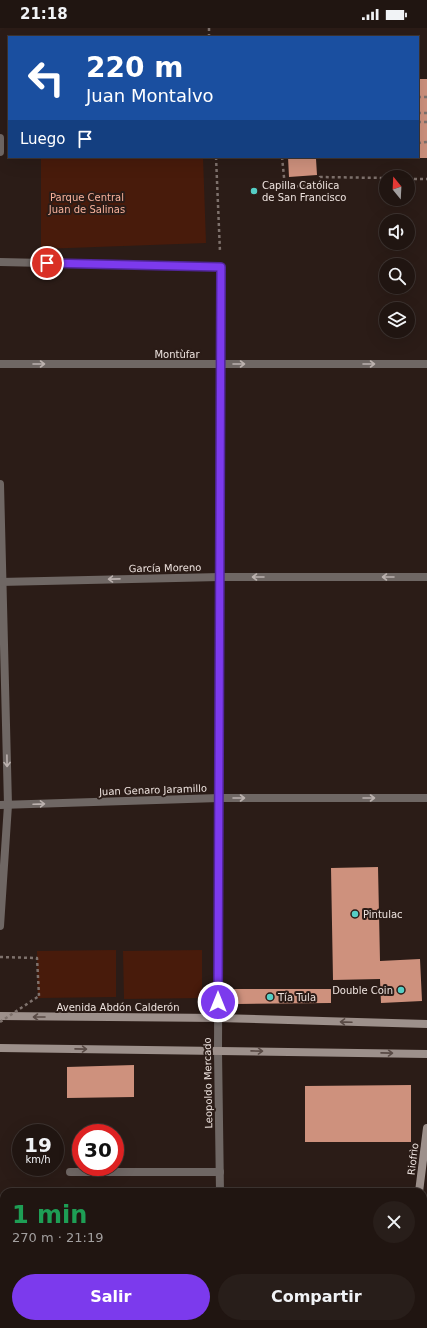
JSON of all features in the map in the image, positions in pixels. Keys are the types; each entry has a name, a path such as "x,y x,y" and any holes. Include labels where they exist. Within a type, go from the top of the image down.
{"main road":[{"name":"Avenida Abdón Calderón","path":"0,1016 218,1018 427,1024"},
{"path":"0,1048 427,1054"},
{"name":"Riofrìo","path":"420,1188 427,1128"}],"street":[{"path":"0,138 0,152"},
{"path":"0,262 221,267"},
{"name":"Leopoldo Mercado","path":"220,1188 218,1018 221,267"},
{"name":"Montùfar","path":"0,364 427,364"},
{"path":"0,484 4,805 0,926"},
{"name":"García Moreno","path":"1,582 220,577 427,577"},
{"name":"Juan Genaro Jaramillo","path":"4,805 219,798 427,798"},
{"path":"70,1172 220,1172"}],"path":[{"path":"216,158 221,267"},
{"path":"282,158 285,187 319,185 320,177 379,178"},
{"path":"415,179 427,179"},
{"path":"0,957 37,958 39,996 0,1022"}],"green space":[{"name":"Parque Central Juan de Salinas","path":"41,158 203,158 206,243 41,249"},
{"path":"116,950 116,997 38,998 37,951"},
{"path":"202,950 202,998 124,999 123,951"}],"building":[{"path":"419,79 427,79 427,158 419,158"},
{"path":"288,158 404,158 316,159 317,175 289,177"},
{"name":"Pintulac","path":"378,867 380,961 420,959 422,1001 381,1003 380,979 333,980 331,868"},
{"path":"233,989 331,989 331,1003 237,1004 233,1000"},
{"path":"134,1065 134,1097 67,1098 67,1067"},
{"path":"411,1085 411,1142 305,1142 305,1086"}],"place":[{"name":"Capilla Católica de San Francisco","path":"254,191"},
{"name":"Pintulac","path":"355,914"},
{"name":"Double Coin","path":"401,990"},
{"name":"Tía Tula","path":"270,997"}],"route":[{"path":"47,263 221,267 218,1002"}]}
